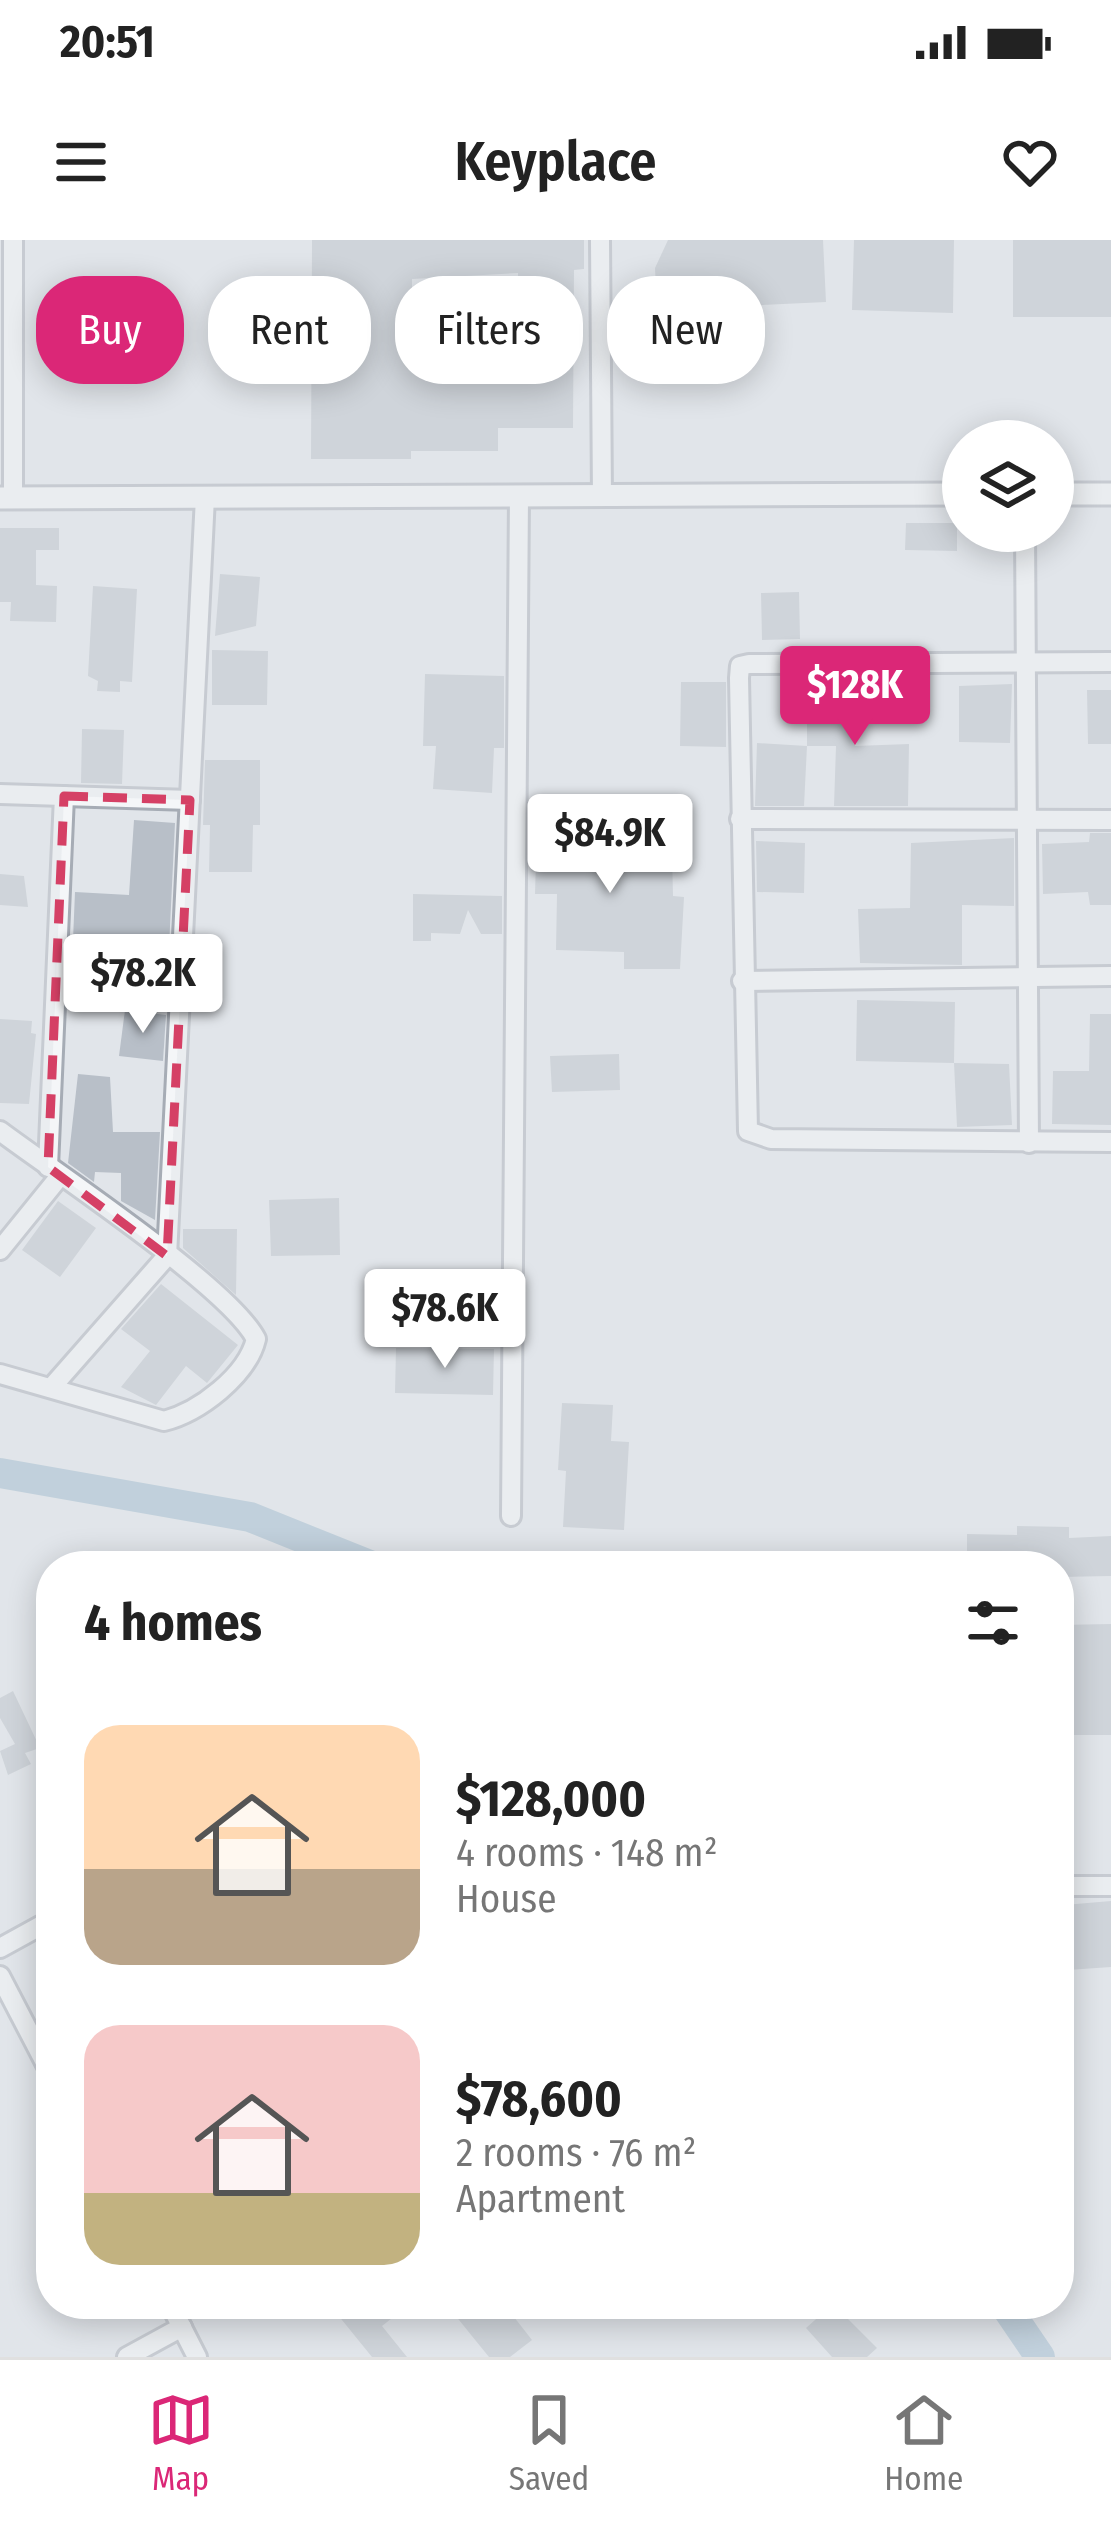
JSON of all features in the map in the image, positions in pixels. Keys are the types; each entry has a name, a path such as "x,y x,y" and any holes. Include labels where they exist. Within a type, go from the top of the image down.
{"street":[{"path":"14,240 6,498 942,494"},
{"path":"600,240 602,496"},
{"path":"1074,494 1111,494"},
{"path":"511,1516 519,496"},
{"path":"51,1388 167,1256 206,497"},
{"path":"1025,552 1029,1143"},
{"path":"1111,662 740,667 743,1120 756,1137 1111,1142"},
{"path":"0,794 190,800"},
{"path":"0,1250 54,1172 64,796"},
{"path":"740,820 1111,820"},
{"path":"742,980 1111,976"},
{"path":"0,1131 247,1321 256,1340 252,1355 189,1414 164,1421 0,1374"},
{"path":"1074,1886 1111,1886"},
{"path":"0,1948 36,1928"},
{"path":"0,1976 36,2045"},
{"path":"178,2319 197,2357"},
{"path":"127,2357 182,2327"}],"highlighted area":[{"path":"64,796 190,800 167,1256 48,1167"}],"building":[{"path":"312,240 584,240 584,269 574,270 574,276 395,276 395,384 573,384 573,428 498,428 498,451 411,451 411,459 311,459 311,384 371,384 371,276 312,276"},
{"path":"668,240 823,240 826,302 765,305 765,276 655,276"},
{"path":"854,240 954,240 953,313 852,310"},
{"path":"1013,240 1111,240 1111,317 1013,317"},
{"path":"906,523 942,523 942,551 905,550"},
{"path":"0,528 59,528 59,550 36,550 36,585 57,586 56,622 10,621 11,602 0,602"},
{"path":"220,574 260,577 256,626 215,636"},
{"path":"93,586 137,589 132,682 120,681 120,692 97,691 98,681 88,676"},
{"path":"799,592 800,639 762,640 761,593"},
{"path":"212,650 268,651 267,705 212,705"},
{"path":"425,674 504,676 504,748 494,748 492,793 433,789 436,746 423,746"},
{"path":"807,677 856,677 855,746 909,744 908,806 834,806 836,746 807,746"},
{"path":"681,682 726,682 726,747 680,746"},
{"path":"1012,684 1010,743 959,742 959,686"},
{"path":"1087,690 1111,690 1111,744 1088,744"},
{"path":"82,729 124,730 122,784 81,783"},
{"path":"757,743 807,746 804,806 755,806"},
{"path":"205,760 260,760 260,825 253,825 252,872 209,872 210,825 203,825"},
{"path":"134,820 175,823 169,947 73,940 75,892 129,895"},
{"path":"537,824 625,827 625,855 672,854 673,896 684,897 680,969 624,969 624,952 556,950 557,894 535,894"},
{"path":"1090,833 1111,833 1111,905 1090,905 1088,892 1043,894 1042,844 1089,842"},
{"path":"1014,838 1014,906 962,905 962,965 860,963 858,909 910,908 911,843"},
{"path":"756,841 805,843 804,893 757,892"},
{"path":"0,874 24,876 28,907 0,905"},
{"path":"413,894 502,896 502,934 481,934 468,910 460,934 431,933 431,941 413,941"},
{"path":"857,1000 955,1002 954,1063 856,1061"},
{"path":"125,1010 166,1015 163,1061 119,1056"},
{"path":"1090,1014 1111,1014 1111,1125 1052,1124 1053,1071 1089,1071"},
{"path":"0,1019 32,1021 31,1033 36,1034 29,1104 0,1103"},
{"path":"619,1054 620,1090 552,1092 550,1056"},
{"path":"954,1063 1009,1064 1012,1125 957,1127"},
{"path":"78,1074 110,1077 113,1132 160,1132 155,1220 121,1201 121,1173 95,1172 94,1182 68,1163"},
{"path":"339,1198 340,1255 271,1256 269,1200"},
{"path":"58,1201 96,1228 60,1277 22,1250"},
{"path":"183,1229 237,1229 236,1295 183,1248"},
{"path":"161,1284 238,1345 207,1383 186,1366 156,1405 121,1387 150,1351 121,1329"},
{"path":"396,1348 494,1349 493,1395 395,1393"},
{"path":"562,1403 613,1405 611,1441 629,1442 624,1530 563,1527 566,1471 558,1470"},
{"path":"1017,1526 1069,1527 1069,1538 1111,1536 1111,1576 1074,1577 1074,1551 967,1551 967,1534 1017,1535"},
{"path":"1111,1624 1111,1735 1074,1735 1074,1625"},
{"path":"13,1691 36,1740 36,1749 25,1753 31,1764 8,1775 0,1751 15,1744 0,1718 0,1698"},
{"path":"1111,1901 1111,1967 1074,1970 1074,1904"},
{"path":"341,2319 391,2319 382,2326 407,2357 372,2357"},
{"path":"458,2319 516,2319 532,2340 510,2357 489,2357"},
{"path":"816,2319 848,2319 877,2348 867,2357 832,2357 806,2328"}],"waterway":[{"path":"0,1473 250,1517 335,1551"},
{"path":"1014,2319 1040,2357"}]}
